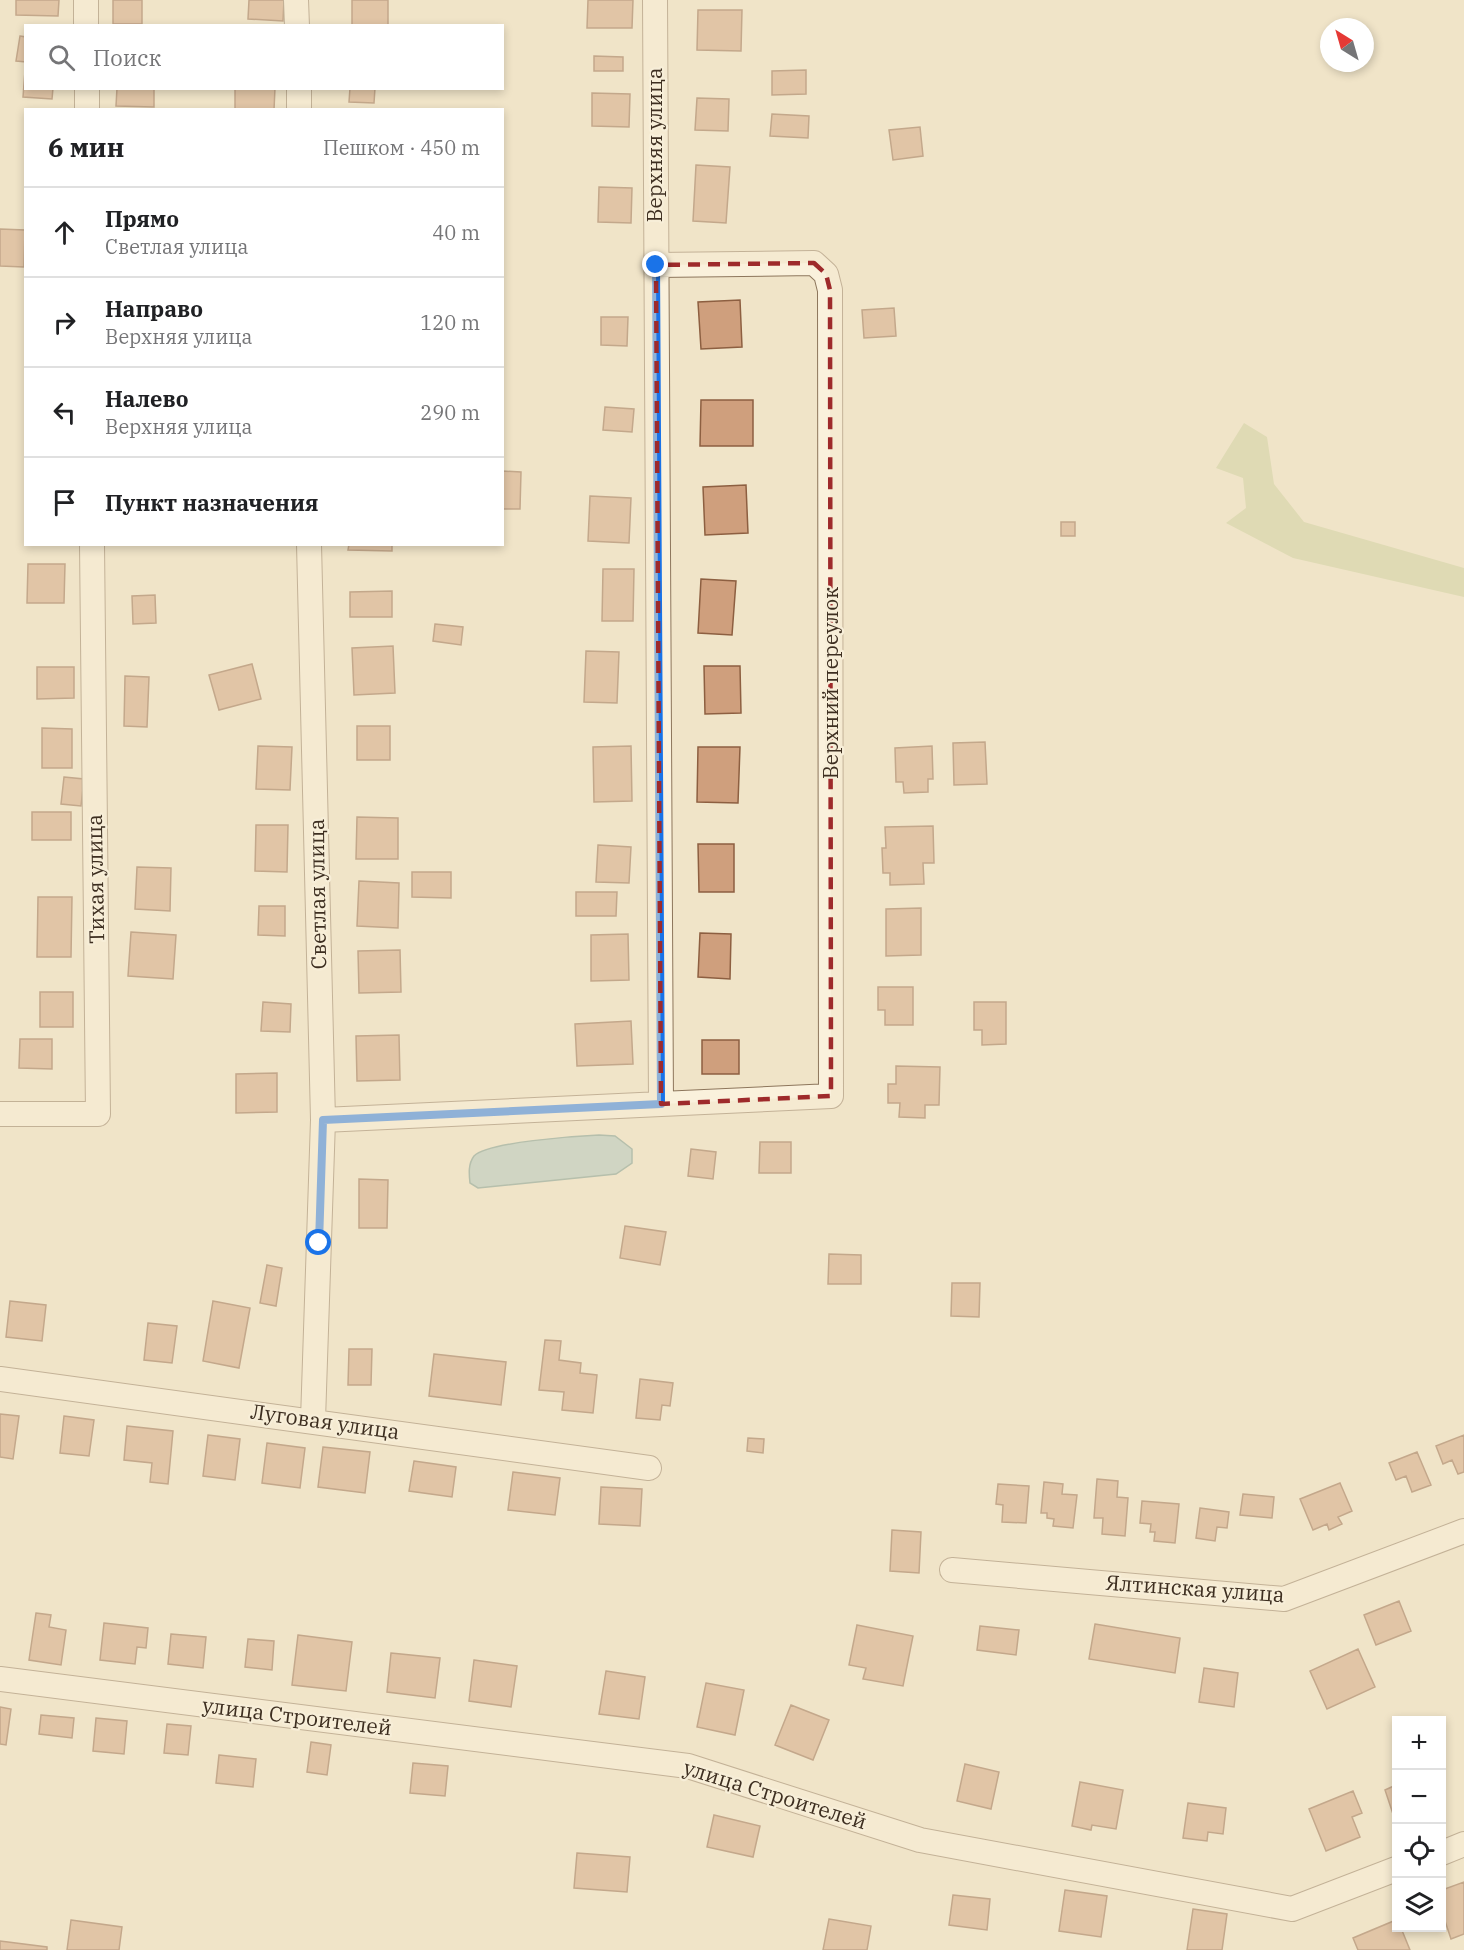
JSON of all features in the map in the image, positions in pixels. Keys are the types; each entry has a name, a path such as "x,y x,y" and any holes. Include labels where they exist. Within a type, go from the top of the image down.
{"street":[{"path":"86,0 86,24"},
{"path":"297,0 297,24"},
{"name":"Верхняя улица","path":"655,0 661,1104"},
{"path":"87,90 87,108"},
{"path":"299,90 299,108"},
{"name":"Верхний переулок","path":"656,265 814,263 826,274 830,290 831,1096 661,1104"},
{"name":"Тихая улица","path":"0,1114 99,1114 92,546"},
{"name":"Светлая улица","path":"309,546 323,1120 313,1420"},
{"path":"323,1120 661,1104"},
{"name":"Луговая улица","path":"0,1379 313,1420 649,1468"},
{"name":"Ялтинская улица","path":"952,1569 1284,1599 1464,1532"},
{"name":"улица Строителей","path":"0,1679 688,1766 920,1840 1292,1909 1392,1871"},
{"path":"1446,1851 1464,1844"}],"highlighted area":[{"path":"814,263 826,274 830,290 831,1096 661,1104 656,265"}],"green space":[{"path":"1244,423 1267,437 1274,484 1304,522 1464,568 1464,597 1293,558 1226,523 1246,508 1243,478 1216,468"}],"water":[{"path":"599,1135 615,1136 632,1149 632,1163 616,1174 478,1188 470,1183 471,1162 474,1156 482,1151 514,1143"}],"building":[{"path":"16,0 59,0 58,16 16,15"},
{"path":"113,0 142,0 142,24 113,24"},
{"path":"249,0 284,0 283,21 248,19"},
{"path":"352,0 388,0 388,24 352,24"},
{"path":"588,0 633,0 632,28 587,28"},
{"path":"698,10 742,10 741,51 697,50"},
{"path":"20,36 24,37 24,62 16,61"},
{"path":"594,56 623,57 623,71 594,71"},
{"path":"806,70 806,94 772,95 772,71"},
{"path":"24,84 24,90 53,90 52,99 23,97"},
{"path":"117,90 154,90 154,107 116,106"},
{"path":"235,90 275,90 274,108 235,108"},
{"path":"350,90 375,90 374,103 349,102"},
{"path":"592,93 630,94 629,127 592,126"},
{"path":"697,98 729,99 728,131 695,130"},
{"path":"772,114 809,116 808,138 770,136"},
{"path":"920,127 923,156 893,160 889,130"},
{"path":"696,165 730,167 726,223 693,221"},
{"path":"599,187 632,188 631,223 598,222"},
{"path":"0,229 24,230 24,267 0,266"},
{"path":"740,300 742,347 701,349 698,302"},
{"path":"894,308 896,336 864,338 862,310"},
{"path":"601,317 628,317 627,346 601,345"},
{"path":"701,400 753,400 753,446 700,446"},
{"path":"605,407 634,409 632,432 603,430"},
{"path":"504,471 521,472 520,509 504,509"},
{"path":"746,485 748,533 705,535 703,487"},
{"path":"590,496 631,498 629,543 588,541"},
{"path":"1061,522 1075,522 1075,536 1061,536"},
{"path":"349,546 392,546 392,551 348,550"},
{"path":"28,564 65,564 64,603 27,603"},
{"path":"603,569 634,569 633,621 602,621"},
{"path":"701,579 736,581 732,635 698,633"},
{"path":"392,591 392,617 350,617 350,592"},
{"path":"155,595 156,623 133,624 132,596"},
{"path":"435,624 463,627 461,645 433,641"},
{"path":"393,646 395,693 354,695 352,648"},
{"path":"586,651 619,652 617,703 584,702"},
{"path":"252,664 261,699 219,710 209,675"},
{"path":"704,666 740,666 741,713 705,714"},
{"path":"37,667 74,667 74,698 37,699"},
{"path":"125,676 149,677 147,727 124,726"},
{"path":"357,726 390,726 390,760 357,760"},
{"path":"42,728 72,729 72,768 42,768"},
{"path":"985,742 987,784 954,785 953,743"},
{"path":"258,746 292,747 290,790 256,789"},
{"path":"631,746 632,801 594,802 593,747"},
{"path":"932,746 933,779 928,779 928,792 904,793 903,782 896,782 895,748"},
{"path":"698,747 740,747 738,803 697,802"},
{"path":"64,777 84,779 81,806 61,804"},
{"path":"32,812 71,812 71,840 32,840"},
{"path":"357,817 398,818 398,859 356,859"},
{"path":"256,825 288,825 287,872 255,871"},
{"path":"933,826 934,863 923,863 924,884 890,885 890,873 883,873 882,848 886,848 885,827"},
{"path":"698,844 734,844 734,892 699,892"},
{"path":"598,845 631,847 629,883 596,882"},
{"path":"137,867 171,868 170,911 135,909"},
{"path":"412,872 451,872 451,898 412,897"},
{"path":"359,881 399,883 398,928 357,926"},
{"path":"576,892 617,892 616,916 576,916"},
{"path":"38,897 72,897 71,957 37,957"},
{"path":"259,906 285,906 285,936 258,935"},
{"path":"921,908 921,955 886,956 886,909"},
{"path":"131,932 176,935 173,979 128,976"},
{"path":"700,933 731,934 730,979 698,977"},
{"path":"628,934 629,980 591,981 591,935"},
{"path":"400,950 401,992 359,993 358,951"},
{"path":"878,987 913,987 913,1025 885,1025 885,1010 878,1010"},
{"path":"40,992 73,992 73,1027 40,1027"},
{"path":"263,1002 291,1004 290,1032 261,1031"},
{"path":"974,1002 1006,1002 1006,1044 982,1045 982,1030 974,1030"},
{"path":"631,1021 633,1064 577,1066 575,1024"},
{"path":"399,1035 400,1080 357,1081 356,1036"},
{"path":"20,1039 52,1039 52,1069 19,1068"},
{"path":"702,1040 739,1040 739,1074 702,1074"},
{"path":"896,1066 940,1067 939,1105 925,1105 925,1118 899,1117 900,1103 888,1103 888,1084 896,1084"},
{"path":"277,1073 277,1112 236,1113 236,1074"},
{"path":"760,1142 791,1142 791,1173 759,1173"},
{"path":"691,1149 716,1152 713,1179 688,1176"},
{"path":"359,1179 388,1180 387,1228 359,1228"},
{"path":"625,1226 666,1232 660,1265 620,1258"},
{"path":"829,1254 861,1255 861,1284 828,1284"},
{"path":"267,1265 282,1268 276,1306 260,1303"},
{"path":"952,1283 980,1283 979,1317 951,1316"},
{"path":"10,1301 46,1305 42,1341 6,1337"},
{"path":"213,1301 250,1308 239,1368 203,1361"},
{"path":"148,1323 177,1326 172,1363 144,1360"},
{"path":"545,1340 561,1341 559,1360 581,1363 580,1373 597,1375 593,1413 562,1410 564,1392 539,1390"},
{"path":"349,1349 372,1349 371,1385 348,1385"},
{"path":"434,1354 506,1362 501,1405 429,1396"},
{"path":"640,1379 673,1383 670,1406 662,1405 660,1420 636,1418"},
{"path":"0,1414 19,1416 13,1459 0,1457"},
{"path":"64,1416 94,1420 89,1456 60,1453"},
{"path":"127,1426 173,1431 168,1484 150,1482 152,1463 124,1460"},
{"path":"208,1435 240,1439 235,1480 203,1476"},
{"path":"1464,1435 1464,1472 1458,1474 1452,1460 1443,1464 1436,1446"},
{"path":"748,1438 764,1439 763,1453 747,1451"},
{"path":"267,1443 305,1448 300,1488 262,1483"},
{"path":"323,1447 370,1452 365,1493 318,1487"},
{"path":"1417,1452 1431,1485 1412,1492 1406,1476 1396,1480 1389,1463"},
{"path":"414,1461 456,1467 452,1497 409,1491"},
{"path":"513,1472 560,1478 555,1515 508,1510"},
{"path":"1097,1479 1118,1481 1117,1497 1128,1498 1125,1536 1102,1534 1103,1518 1094,1518"},
{"path":"1044,1482 1063,1484 1062,1494 1077,1495 1073,1528 1053,1526 1054,1519 1047,1518 1047,1513 1041,1513"},
{"path":"1340,1483 1352,1511 1338,1517 1342,1524 1329,1530 1327,1524 1313,1530 1300,1499"},
{"path":"998,1484 1029,1486 1026,1523 1002,1522 1003,1505 996,1504"},
{"path":"601,1487 642,1489 640,1526 599,1524"},
{"path":"1243,1494 1274,1497 1272,1518 1240,1515"},
{"path":"1142,1501 1179,1504 1175,1543 1154,1541 1155,1532 1150,1532 1151,1524 1140,1523"},
{"path":"1200,1508 1229,1512 1227,1528 1217,1527 1215,1541 1196,1538"},
{"path":"892,1530 921,1532 919,1573 890,1571"},
{"path":"1399,1601 1411,1631 1376,1645 1364,1615"},
{"path":"36,1613 51,1615 49,1627 66,1630 61,1665 29,1660"},
{"path":"104,1623 148,1628 146,1648 137,1647 135,1664 100,1660"},
{"path":"1095,1624 1180,1638 1175,1673 1089,1659"},
{"path":"857,1625 913,1636 903,1686 863,1679 866,1668 849,1665"},
{"path":"980,1626 1019,1630 1016,1655 977,1650"},
{"path":"171,1634 206,1637 203,1668 168,1664"},
{"path":"298,1635 352,1642 346,1691 292,1685"},
{"path":"248,1639 274,1641 272,1670 245,1667"},
{"path":"1358,1649 1375,1687 1327,1709 1310,1671"},
{"path":"391,1653 440,1658 435,1698 387,1692"},
{"path":"474,1660 517,1666 511,1707 469,1701"},
{"path":"1204,1668 1238,1673 1234,1707 1199,1702"},
{"path":"606,1671 645,1677 639,1719 599,1714"},
{"path":"706,1683 744,1690 735,1735 697,1727"},
{"path":"791,1705 829,1720 813,1760 775,1745"},
{"path":"0,1707 11,1709 6,1745 0,1744"},
{"path":"41,1715 74,1718 72,1738 39,1734"},
{"path":"96,1718 127,1721 124,1754 93,1751"},
{"path":"167,1724 191,1726 188,1755 164,1753"},
{"path":"311,1742 331,1745 327,1775 307,1772"},
{"path":"219,1755 256,1759 253,1787 216,1783"},
{"path":"413,1763 448,1766 445,1796 410,1793"},
{"path":"965,1764 999,1772 991,1809 957,1801"},
{"path":"1080,1782 1123,1790 1116,1829 1092,1825 1091,1830 1072,1826"},
{"path":"1392,1787 1392,1811 1385,1790"},
{"path":"1353,1791 1362,1813 1352,1817 1360,1837 1326,1851 1309,1809"},
{"path":"1188,1803 1226,1808 1223,1834 1208,1832 1207,1841 1183,1838"},
{"path":"714,1815 760,1826 753,1857 707,1847"},
{"path":"577,1853 630,1857 627,1892 574,1888"},
{"path":"1464,1882 1464,1934 1451,1939 1446,1924 1446,1889"},
{"path":"1065,1890 1107,1896 1101,1937 1059,1931"},
{"path":"953,1895 990,1899 987,1930 949,1925"},
{"path":"1193,1909 1227,1914 1222,1950 1187,1950"},
{"path":"829,1919 871,1926 867,1950 823,1950"},
{"path":"71,1920 122,1927 119,1950 67,1950"},
{"path":"1392,1922 1392,1932 1403,1932 1410,1950 1358,1950 1353,1938"},
{"path":"0,1941 47,1947 47,1950 0,1950"}],"route":[{"path":"319,1243 323,1120 661,1104 656,265"}]}
